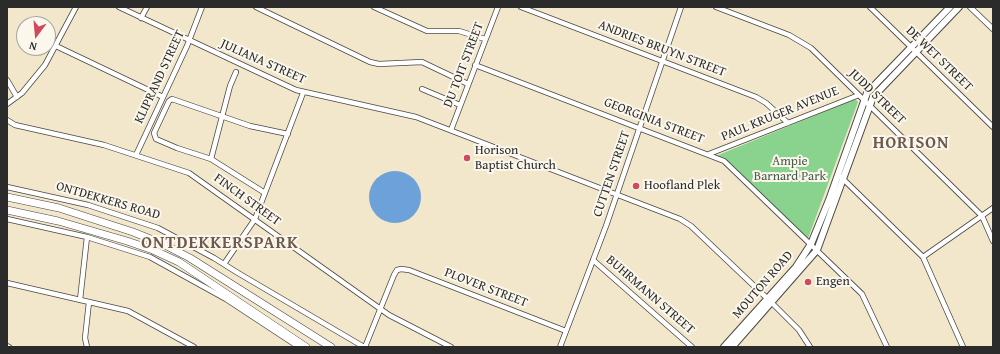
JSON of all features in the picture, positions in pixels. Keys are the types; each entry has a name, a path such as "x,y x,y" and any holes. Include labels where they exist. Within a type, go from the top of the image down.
{"main road":[{"path":"870,104 876,92 950,7"},
{"path":"861,97 959,7"},
{"name":"MOUTON ROAD","path":"732,347 796,267 810,244 838,174 861,97"},
{"name":"MOUTON ROAD","path":"724,347 817,250 870,104"},
{"name":"ONTDEKKERS ROAD","path":"7,197 59,208 133,232 162,244 190,258 331,347"},
{"path":"7,210 58,221 153,250 178,262 306,347"}],"street":[{"path":"76,7 56,46 163,97"},
{"name":"JULIANA STREET","path":"119,7 303,92 410,115 670,214 688,223 799,330 810,347"},
{"path":"141,18 147,7"},
{"name":"KLIPRAND STREET","path":"136,155 189,40 202,7"},
{"path":"256,7 370,62 379,64 422,62 468,84"},
{"path":"374,7 427,31 459,31 485,39"},
{"name":"DU TOIT STREET","path":"451,130 498,7"},
{"name":"ANDRIES BRUYN STREET","path":"521,7 760,99 788,123"},
{"name":"CUTTEN STREET","path":"560,347 617,195 681,7"},
{"name":"JUDD STREET","path":"716,7 789,35 805,43 870,104 982,216 993,241"},
{"name":"DE WET STREET","path":"870,7 993,127"},
{"path":"970,7 993,29"},
{"path":"7,104 17,97 42,70 50,56"},
{"name":"GEORGINIA STREET","path":"475,65 709,154 729,164 862,294 887,347"},
{"path":"211,159 222,116 236,72"},
{"path":"7,80 17,97"},
{"path":"422,89 460,105"},
{"path":"224,264 255,219 303,92"},
{"name":"PAUL KRUGER AVENUE","path":"709,154 788,123 861,97"},
{"path":"265,193 211,159 177,148 156,139 154,132 169,100 172,99 250,126 288,134"},
{"name":"FINCH STREET","path":"7,120 15,125 104,146 189,173 380,309 451,347"},
{"path":"838,174 923,257 963,347"},
{"name":"ONTDEKKERS ROAD","path":"7,187 88,205 141,221 176,236 365,347"},
{"path":"923,257 993,208"},
{"path":"7,219 87,237 137,252 169,267 226,299 299,347"},
{"path":"80,300 87,237"},
{"name":"BUHRMANN STREET","path":"593,260 692,347"},
{"name":"PLOVER STREET","path":"380,309 397,270 409,270 566,330"},
{"path":"7,283 134,313 194,347"},
{"path":"88,347 85,338 89,302"},
{"path":"365,347 380,309"}],"green space":[{"name":"Ampie Barnard Park","path":"855,99 858,102 806,244 716,156"}],"water":[{"path":"395,171 405,173 413,179 419,187 421,197 419,207 413,215 405,221 395,223 385,221 377,215 371,207 369,197 371,187 377,179 385,173"}],"place":[{"name":"Horison Baptist Church","path":"467,158"},
{"name":"Hoofland Plek","path":"636,186"},
{"name":"Engen","path":"808,282"}],"district":[{"name":"HORISON","path":"911,144"},
{"name":"ONTDEKKERSPARK","path":"220,244"}]}
